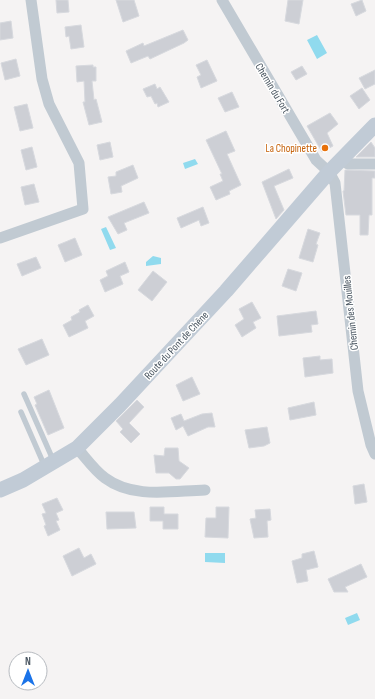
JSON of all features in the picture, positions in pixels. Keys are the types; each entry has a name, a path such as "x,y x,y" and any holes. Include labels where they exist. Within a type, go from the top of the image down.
{"street":[{"path":"0,238 83,210 79,164 49,104 42,79 31,0"},
{"name":"Chemin du Fort","path":"222,0 316,160 329,172"},
{"name":"Route du Pont de Chêne","path":"0,490 23,480 77,448 120,405 226,291 329,172 375,124"},
{"path":"341,159 348,164 375,164"},
{"name":"Chemin des Mouilles","path":"329,172 335,183 358,392 371,445 375,454"},
{"path":"77,448 104,477 123,488 143,492 205,490"}],"lane":[{"path":"24,394 50,464"},
{"path":"21,412 50,464"}],"water":[{"path":"317,35 327,53 317,59 307,40"},
{"path":"195,159 198,164 185,169 183,163"},
{"path":"106,227 116,248 110,250 101,229"},
{"path":"153,256 161,258 161,264 146,266 146,262"},
{"path":"205,553 225,553 225,563 205,562"},
{"path":"357,613 360,620 348,625 345,618"}],"building":[{"path":"56,0 68,0 69,12 57,13"},
{"path":"116,0 134,0 139,16 123,22"},
{"path":"288,0 303,0 299,24 285,21"},
{"path":"362,0 366,11 356,16 351,4"},
{"path":"11,21 13,38 0,40 0,23"},
{"path":"81,25 84,47 71,49 69,36 66,37 65,27"},
{"path":"183,30 188,40 184,43 150,59 148,56 131,63 126,51 143,43 144,46"},
{"path":"16,59 20,76 5,80 1,63"},
{"path":"207,60 217,81 201,88 197,77 201,75 196,65"},
{"path":"93,65 93,67 96,67 96,81 92,81 94,100 96,99 102,122 89,125 83,102 85,102 84,81 77,82 76,66"},
{"path":"302,66 307,74 296,80 291,72"},
{"path":"375,70 375,84 365,89 359,78"},
{"path":"155,84 157,89 160,87 169,102 158,107 157,103 155,104 151,96 147,97 143,89"},
{"path":"362,88 370,100 359,109 350,96"},
{"path":"232,92 239,107 225,112 218,98"},
{"path":"27,104 33,128 20,131 14,107"},
{"path":"330,113 338,124 327,133 333,146 322,152 307,126"},
{"path":"226,131 235,151 227,154 241,185 229,191 230,194 216,200 210,187 223,181 220,174 222,174 206,140"},
{"path":"110,142 113,157 100,160 97,145"},
{"path":"371,142 375,148 375,157 356,157"},
{"path":"32,147 37,167 26,170 21,150"},
{"path":"133,165 138,178 121,186 122,192 111,194 108,177 116,176 116,172"},
{"path":"289,169 293,178 274,186 284,210 276,219 262,182"},
{"path":"345,170 375,171 375,178 372,178 372,215 369,215 368,235 360,235 360,215 346,215 343,191"},
{"path":"34,184 39,202 25,205 21,187"},
{"path":"144,202 149,213 124,223 127,230 118,234 108,217"},
{"path":"203,207 209,223 201,226 199,220 181,228 177,218"},
{"path":"308,229 320,233 316,244 318,245 313,262 299,258"},
{"path":"75,238 82,255 65,262 58,245"},
{"path":"36,257 41,268 22,276 17,264"},
{"path":"125,262 129,272 120,276 123,284 105,292 100,280 108,276 106,271"},
{"path":"288,269 302,273 296,291 282,286"},
{"path":"153,271 167,282 152,301 138,290"},
{"path":"252,302 261,318 253,322 256,328 242,337 235,325 244,319 239,309"},
{"path":"88,305 94,316 85,321 88,328 69,337 63,325 72,320 71,317 80,312 79,310"},
{"path":"316,311 318,324 311,325 312,332 279,336 277,316"},
{"path":"42,339 49,355 26,365 18,349"},
{"path":"320,356 320,360 332,359 333,373 305,377 303,358"},
{"path":"192,377 200,394 183,401 176,385"},
{"path":"49,390 64,428 48,435 35,405 37,404 34,397"},
{"path":"137,400 144,407 129,423 140,434 131,443 120,432 123,429 116,421"},
{"path":"314,402 316,415 290,420 288,408"},
{"path":"212,413 215,427 208,427 188,436 183,426 176,430 171,418 181,414 184,421 202,414"},
{"path":"267,427 270,443 264,446 249,448 245,430"},
{"path":"165,448 178,448 179,461 189,468 180,479 176,479 169,473 156,473 154,455 164,456"},
{"path":"364,484 367,502 355,504 353,486"},
{"path":"57,498 63,510 56,513 59,520 56,521 60,530 48,536 44,526 46,525 42,514 46,513 42,504"},
{"path":"150,507 164,507 164,514 178,514 178,529 163,529 163,521 150,521"},
{"path":"216,507 229,507 228,538 205,537 206,518 216,518"},
{"path":"270,509 271,520 267,521 268,537 254,538 250,519 256,518 255,510"},
{"path":"106,512 134,512 136,528 107,529"},
{"path":"79,548 84,558 91,554 96,564 72,576 63,556"},
{"path":"314,551 318,567 306,570 308,581 297,583 292,561 302,558 302,554"},
{"path":"361,564 367,577 345,587 348,592 334,592 328,579"}],"place":[{"name":"La Chopinette","path":"325,148"}]}
